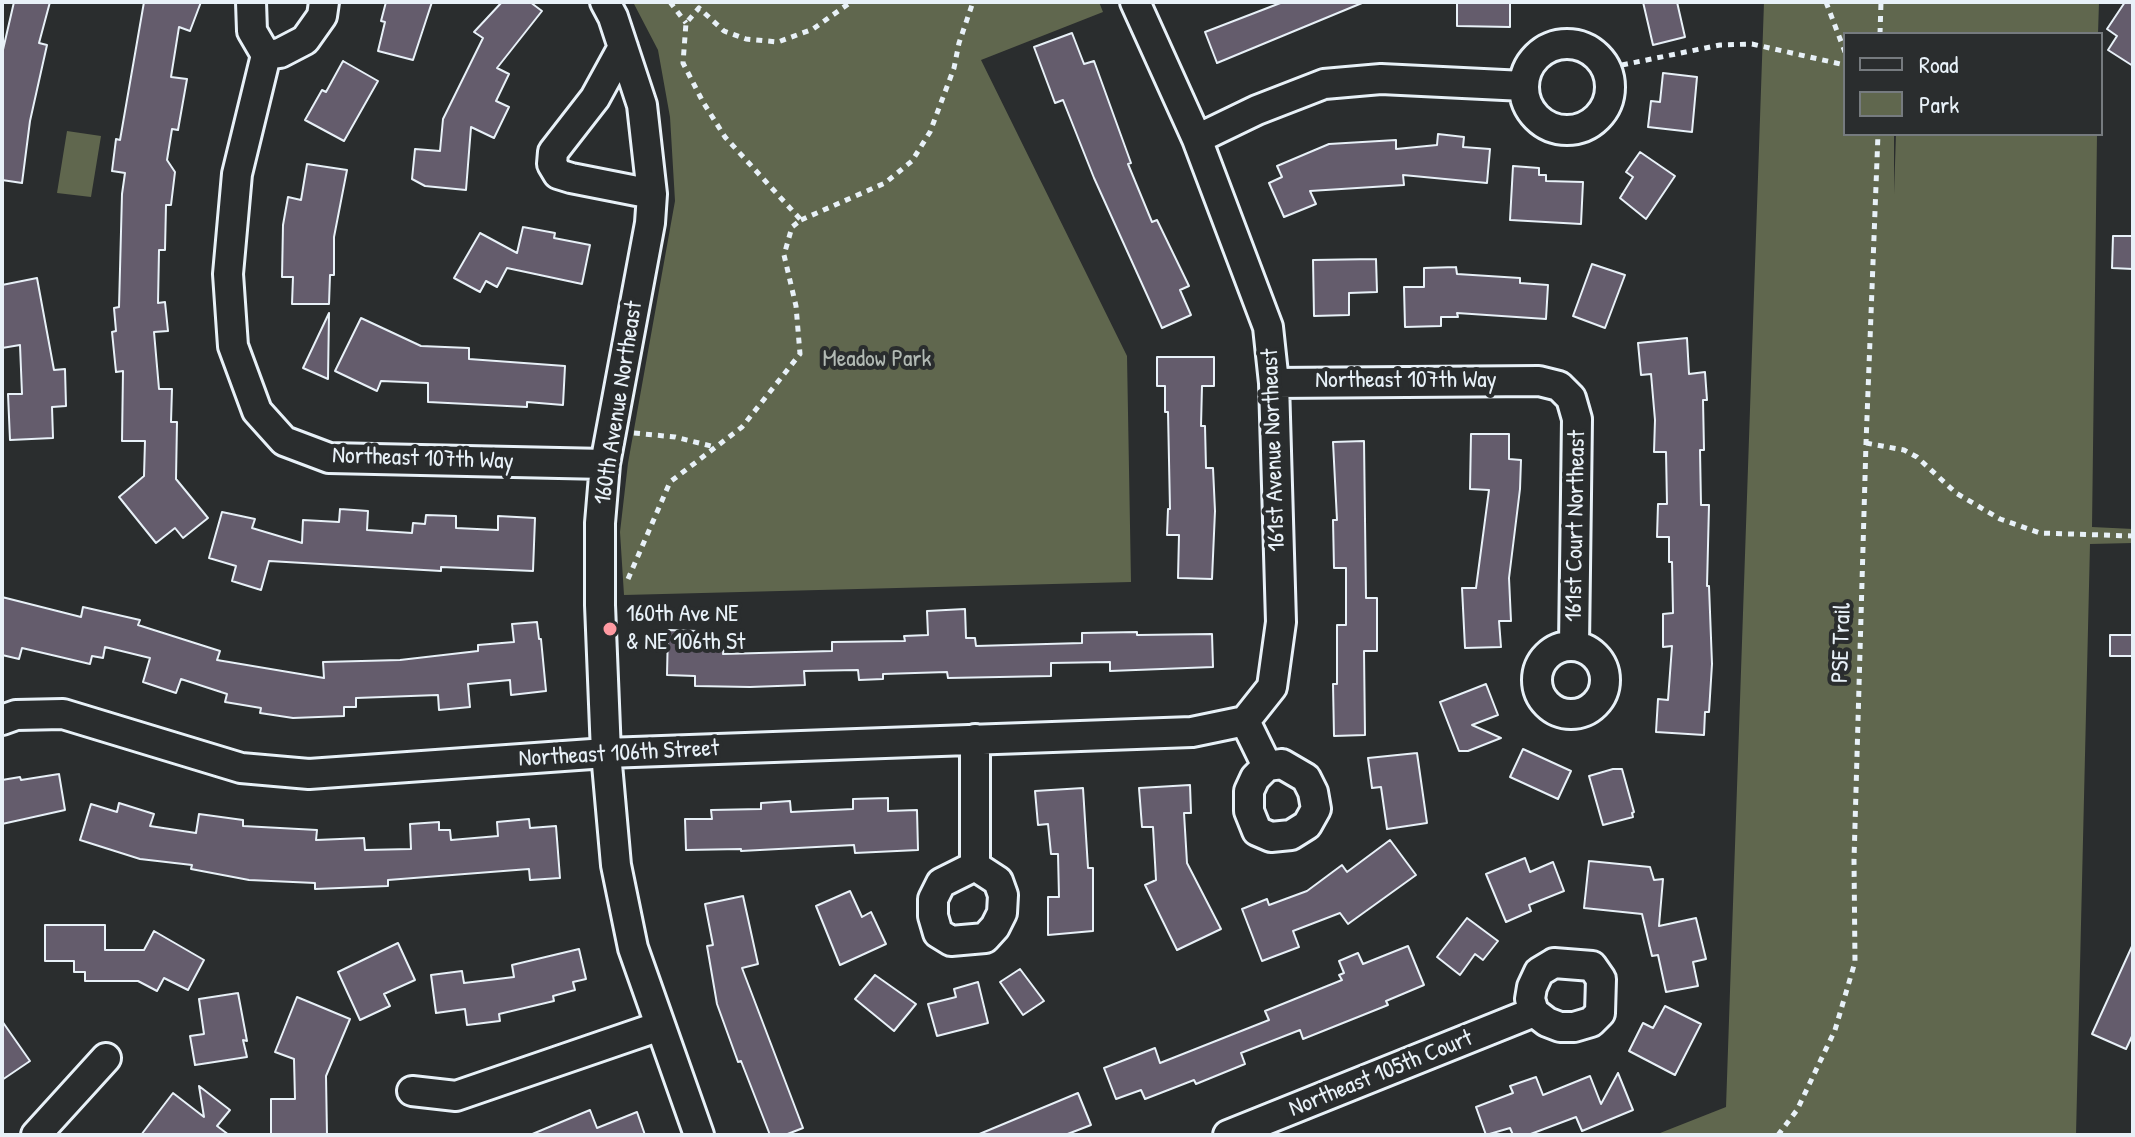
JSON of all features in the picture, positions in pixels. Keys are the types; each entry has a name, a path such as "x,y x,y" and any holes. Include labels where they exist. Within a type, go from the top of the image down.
{"street":[{"path":"251,2 252,31 266,55 280,53 305,40 322,16 324,2"},
{"name":"160th Avenue Northeast","path":"605,2 613,17 642,105 652,194 650,223 605,464 600,523 606,753 616,865 633,948 699,1135"},
{"name":"161st Avenue Northeast","path":"1135,2 1197,139 1268,327 1274,383 1281,622 1272,687 1245,721"},
{"path":"623,47 595,98 553,152 552,164 558,174 571,178 652,194"},
{"name":"Northeast 107th Way","path":"266,55 237,174 228,274 233,346 257,411 284,441 329,458 605,464"},
{"path":"1197,139 1257,110 1324,84 1381,79 1524,86"},
{"name":"Northeast 107th Way","path":"1274,383 1539,381"},
{"name":"161st Court Northeast","path":"1539,381 1559,386 1571,398 1577,419 1574,645"},
{"name":"Northeast 106th Street","path":"2,720 16,715 63,714 241,768 309,774 606,753 1192,732 1245,721"},
{"path":"1245,721 1267,766"},
{"path":"975,739 975,866"},
{"name":"Northeast 105th Court","path":"1228,1135 1534,1012"},
{"path":"412,1091 456,1096 660,1026"},
{"path":"36,1135 106,1058"}],"path":[{"path":"670,2 686,23"},
{"path":"801,220 725,137 703,102 683,63 686,23 700,5 724,31 746,39 778,42 813,29 851,2"},
{"path":"619,580 628,580 670,482 742,427 800,354 796,306 784,255 792,227 801,220 885,183 912,161 930,132 945,94 973,2"},
{"path":"1826,2 1843,47"},
{"path":"1880,32 1881,2"},
{"path":"1622,65 1720,45 1752,44 1843,65"},
{"name":"PSE Trail","path":"1778,1135 1797,1110 1835,1030 1855,962 1854,860 1878,136"},
{"path":"629,432 675,437 715,447"},
{"path":"1866,443 1904,450 1917,457 1956,493 2000,519 2040,533 2133,536"}],"green space":[{"name":"Meadow Park","path":"633,2 1099,2 1103,12 981,60 1127,356 1131,582 624,595 620,532 628,463 675,201 670,117 658,50"},
{"path":"1764,2 2099,2 2098,32 1843,32 1843,136 1894,136 1894,194 1896,136 2097,136 2092,527 2133,529 2133,543 2090,544 2076,1135 1655,1135 1726,1107"},
{"path":"67,131 101,136 91,197 57,193"}],"building":[{"path":"14,2 50,2 39,43 47,45 30,121 22,183 2,180 2,54"},
{"path":"144,2 201,2 190,31 179,27 171,77 187,79 178,130 172,129 167,160 175,172 171,205 166,205 165,250 159,250 158,303 165,302 168,331 154,332 159,389 172,389 171,422 177,422 176,479 208,518 183,538 175,528 156,543 119,497 144,476 145,441 122,441 123,371 116,372 112,332 116,331 114,308 119,307 125,173 112,171"},
{"path":"386,2 432,2 413,60 378,51"},
{"path":"502,2 530,2 542,11 497,68 509,74 496,101 509,107 494,138 471,127 466,190 425,186 412,179 415,149 440,151 443,119 483,38 474,32"},
{"path":"1283,2 1362,3 1217,63 1205,32"},
{"path":"1457,2 1510,2 1510,27 1457,26"},
{"path":"1643,2 1677,2 1685,37 1653,45"},
{"path":"2125,2 2133,2 2133,66 2108,50 2117,36 2107,29"},
{"path":"1072,33 1084,64 1094,61 1131,163 1128,164 1152,222 1157,220 1189,286 1180,290 1191,315 1162,328 1094,178 1063,100 1055,103 1034,47"},
{"path":"343,61 378,81 344,141 305,120 322,90 326,92"},
{"path":"1663,73 1697,77 1692,132 1648,127 1651,101 1660,102"},
{"path":"1438,134 1464,137 1463,147 1490,149 1487,183 1403,175 1404,185 1310,191 1316,204 1284,217 1269,183 1282,177 1277,166 1329,144 1396,140 1396,149 1437,145"},
{"path":"1640,152 1675,176 1646,219 1620,198 1633,177 1626,172"},
{"path":"307,164 347,170 334,237 334,275 330,275 329,304 292,304 293,277 282,277 283,225 288,197 301,200"},
{"path":"1513,166 1539,168 1539,175 1546,175 1546,181 1583,182 1581,224 1510,220"},
{"path":"523,227 555,233 554,238 590,245 582,284 507,268 497,287 486,281 480,292 454,278 480,233 517,253"},
{"path":"2113,236 2133,236 2133,269 2112,268"},
{"path":"1376,259 1377,292 1349,293 1349,315 1314,316 1313,260"},
{"path":"1592,264 1625,275 1605,328 1573,316"},
{"path":"1456,267 1457,274 1520,278 1520,283 1548,285 1546,319 1457,313 1458,317 1441,317 1441,326 1405,327 1404,287 1424,287 1424,268"},
{"path":"37,278 54,370 65,369 66,406 52,407 53,438 10,440 8,394 22,394 20,345 2,348 2,285"},
{"path":"329,313 328,379 303,368"},
{"path":"361,318 421,346 469,348 469,359 565,366 563,405 527,402 527,407 428,402 428,383 381,381 377,391 335,371"},
{"path":"1687,338 1689,374 1705,372 1707,400 1703,400 1704,450 1700,450 1701,505 1709,505 1707,586 1712,664 1704,735 1656,732 1658,699 1668,700 1672,646 1663,647 1663,614 1673,613 1672,562 1669,562 1669,537 1657,537 1658,504 1667,504 1666,452 1654,452 1651,374 1641,375 1638,343"},
{"path":"1157,357 1214,357 1214,386 1202,386 1201,426 1205,426 1206,468 1213,468 1212,579 1178,578 1179,535 1167,535 1170,509 1168,412 1165,412 1165,386 1157,386"},
{"path":"1471,434 1509,434 1509,459 1521,460 1509,578 1511,621 1499,621 1501,647 1465,648 1462,588 1476,588 1489,490 1470,489"},
{"path":"1364,441 1366,598 1377,598 1377,651 1364,651 1365,735 1334,736 1333,684 1337,684 1337,625 1346,625 1346,568 1334,568 1333,520 1337,520 1333,442"},
{"path":"340,509 368,511 367,530 412,533 413,523 425,524 426,515 456,516 456,528 498,530 498,516 535,518 533,571 441,567 441,571 269,561 261,590 232,581 236,566 209,558 222,512 255,519 252,528 302,543 303,520 339,522"},
{"path":"2,597 81,617 83,607 140,620 138,625 220,651 217,660 324,678 323,662 400,660 478,651 478,645 514,642 512,624 537,622 546,691 511,695 510,680 468,684 470,707 439,710 438,695 356,698 356,707 344,707 344,716 293,718 260,713 261,708 225,702 227,694 181,679 176,693 143,682 150,658 105,647 103,658 92,656 90,664 22,648 19,659 2,655"},
{"path":"965,609 966,638 975,638 976,646 1082,643 1082,633 1212,634 1213,667 1110,671 1110,662 1051,663 1051,676 948,678 947,672 883,674 883,679 859,680 858,670 804,671 805,685 750,687 695,686 695,676 667,675 668,630 698,631 697,644 724,645 723,654 832,651 832,642 905,641 904,636 928,635 927,611"},
{"path":"2110,635 2133,635 2133,656 2110,656"},
{"path":"1486,684 1498,715 1472,725 1501,738 1468,751 1459,751 1440,702"},
{"path":"1523,749 1571,771 1558,799 1510,777"},
{"path":"1417,753 1427,823 1387,829 1381,787 1372,788 1368,758"},
{"path":"1622,769 1634,812 1633,817 1603,825 1589,776"},
{"path":"59,774 65,810 2,824 2,780"},
{"path":"1190,785 1191,813 1184,813 1187,863 1221,929 1177,950 1145,885 1156,880 1153,827 1142,827 1139,788"},
{"path":"1083,788 1088,868 1093,868 1093,931 1048,935 1048,897 1059,897 1058,854 1051,854 1048,824 1038,825 1035,791"},
{"path":"888,798 888,811 917,810 918,850 855,853 854,845 741,851 686,850 685,819 712,819 711,810 761,809 761,803 790,801 791,812 853,809 853,799"},
{"path":"119,803 154,814 150,826 196,833 199,814 243,820 243,826 317,830 316,840 364,838 365,850 411,849 410,824 439,822 439,830 450,830 451,840 498,836 497,822 529,819 530,828 556,826 560,878 530,880 529,869 388,880 388,886 315,889 315,883 249,880 191,869 192,865 140,859 80,840 91,804 117,812"},
{"path":"1390,840 1416,875 1348,924 1340,913 1293,931 1299,947 1262,961 1242,909 1267,899 1269,905 1307,891 1342,865 1347,872"},
{"path":"1525,858 1530,872 1553,862 1564,891 1529,905 1531,911 1506,922 1486,874"},
{"path":"1589,861 1650,867 1654,880 1663,879 1659,926 1696,918 1706,959 1693,962 1698,986 1666,992 1658,955 1652,956 1642,914 1584,908"},
{"path":"850,891 862,917 871,912 886,944 840,965 816,906"},
{"path":"743,896 758,964 742,968 803,1128 785,1135 770,1135 717,1004 707,946 713,945 705,904"},
{"path":"1467,918 1498,941 1483,960 1475,954 1460,975 1437,957"},
{"path":"45,925 105,925 105,950 144,950 154,931 204,960 188,990 164,978 157,991 138,981 85,981 85,972 74,972 74,961 45,961"},
{"path":"398,943 415,980 384,994 390,1006 360,1020 338,972"},
{"path":"2133,944 2133,1034 2126,1049 2092,1034"},
{"path":"1408,946 1424,985 1386,1001 1388,1005 1303,1039 1300,1030 1241,1053 1245,1064 1196,1084 1194,1080 1145,1099 1141,1090 1116,1099 1104,1068 1155,1048 1160,1063 1269,1020 1265,1011 1342,980 1339,975 1344,973 1339,961 1358,953 1363,964"},
{"path":"579,949 586,979 573,982 575,990 553,996 554,1001 499,1014 500,1021 467,1025 465,1009 436,1013 431,975 462,971 464,983 514,977 512,965"},
{"path":"1020,969 1044,1001 1023,1015 1000,982"},
{"path":"875,975 916,1004 894,1031 855,999"},
{"path":"978,982 988,1023 937,1036 928,1004 956,997 954,989"},
{"path":"238,993 247,1057 195,1065 190,1036 204,1034 199,999"},
{"path":"297,997 350,1019 326,1076 327,1135 271,1135 271,1099 295,1099 294,1059 275,1052"},
{"path":"1665,1006 1701,1024 1675,1075 1629,1051 1643,1023 1653,1028"},
{"path":"2,1021 30,1061 2,1080"},
{"path":"1618,1073 1633,1110 1582,1131 1576,1117 1528,1135 1513,1135 1510,1128 1486,1135 1476,1107 1513,1093 1510,1086 1536,1077 1543,1095 1590,1076 1601,1104"},
{"path":"199,1086 230,1110 217,1126 229,1135 141,1135 173,1093 204,1117"},
{"path":"1078,1093 1091,1125 1065,1135 977,1135"},
{"path":"590,1110 597,1128 637,1112 645,1135 530,1135"}],"place":[{"name":"160th Ave NE & NE 106th St","path":"610,629"}]}
